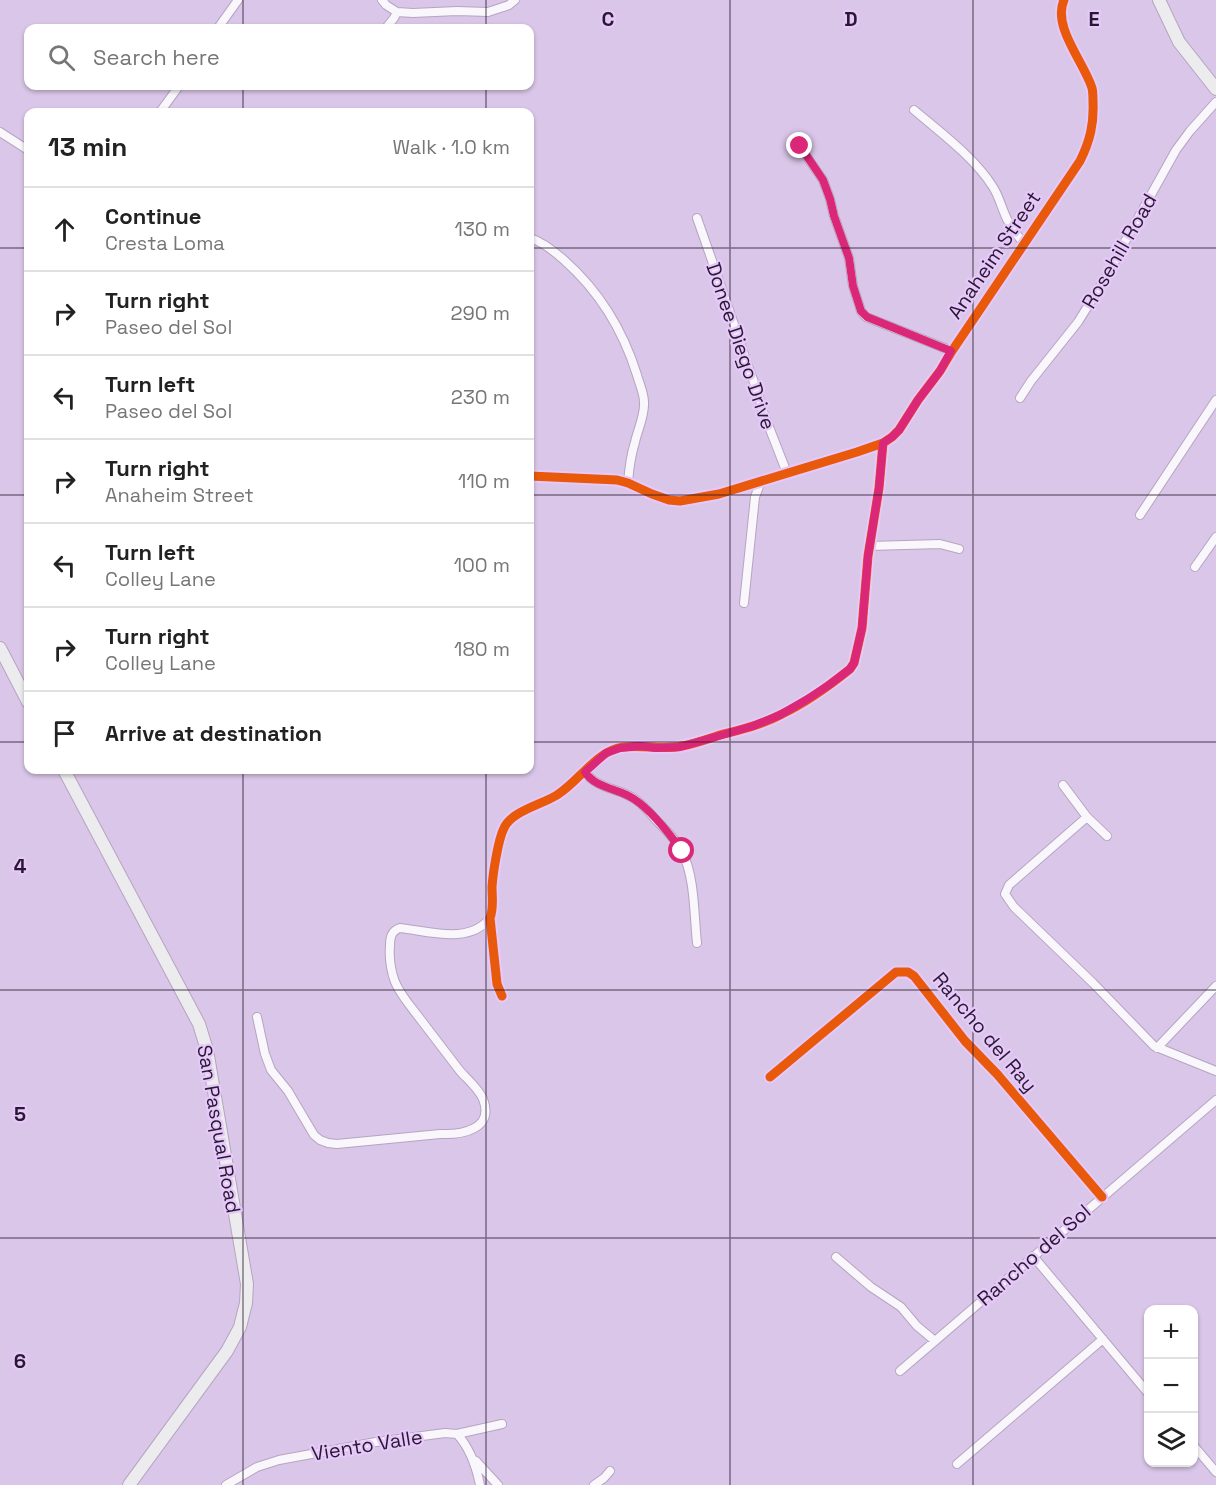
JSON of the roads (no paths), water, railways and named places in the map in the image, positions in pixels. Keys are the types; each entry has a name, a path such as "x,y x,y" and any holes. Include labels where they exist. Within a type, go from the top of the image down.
{"main road":[{"path":"1159,0 1179,42 1216,89"},
{"path":"0,648 24,694"},
{"name":"San Pasqual Road","path":"66,774 199,1024 207,1050 247,1284 246,1304 240,1327 227,1351 129,1485"}],"street":[{"path":"382,0 397,12 413,13 488,12 509,5 515,0"},
{"name":"Anaheim Street","path":"534,476 617,480 669,500 680,501 719,494 857,452 883,443 892,437 940,371 951,351 1080,161 1087,146 1094,116 1092,89 1063,28 1061,6 1064,0"},
{"path":"221,24 235,1"},
{"path":"389,24 397,12"},
{"path":"163,108 176,90"},
{"name":"Rosehill Road","path":"1020,398 1078,322 1112,269 1176,150 1216,102"},
{"path":"914,110 956,146 993,186 1008,221 1024,244"},
{"path":"0,132 24,147"},
{"path":"796,141 823,180 849,258 853,286 861,311 867,317 951,351"},
{"name":"Donee Diego Drive","path":"697,219 735,324 762,409 787,473"},
{"path":"534,239 552,250 592,288 614,322 632,361 644,400 644,412 634,444 628,483"},
{"path":"1140,516 1216,400"},
{"path":"257,1017 271,1070 288,1091 314,1135 320,1140 337,1144 440,1134 454,1135 480,1125 484,1118 483,1097 404,998 395,982 390,965 391,936 396,929 400,928 460,934 485,924 493,911 492,886 503,829 516,814 540,804 572,784 606,753 620,748 640,746 680,747 753,726 780,715 806,700 850,669 854,663 862,628 883,443"},
{"path":"744,603 755,497 761,481"},
{"path":"1195,567 1216,537"},
{"path":"870,546 940,544 959,549"},
{"path":"585,772 596,783 620,791 641,804 669,833 682,851 689,869 697,943"},
{"path":"1062,785 1087,817 1107,837"},
{"path":"1087,817 1009,885 1005,894 1014,907 1154,1046 1216,1071"},
{"path":"489,918 497,984 502,996"},
{"name":"Rancho del Ray","path":"770,1077 896,972 908,972 914,976 965,1041 997,1074 1102,1197"},
{"path":"1157,1048 1216,986"},
{"name":"Rancho del Sol","path":"900,1371 1216,1100"},
{"path":"1033,1256 1144,1387"},
{"path":"836,1257 871,1287 901,1307 934,1341"},
{"path":"957,1464 1102,1339"},
{"name":"Viento Valle","path":"226,1485 256,1467 279,1460 376,1442 445,1433 457,1434 502,1424"},
{"path":"457,1434 472,1457 480,1485"},
{"path":"1198,1451 1216,1472"},
{"path":"472,1457 498,1485"},
{"path":"594,1485 610,1471"}]}
